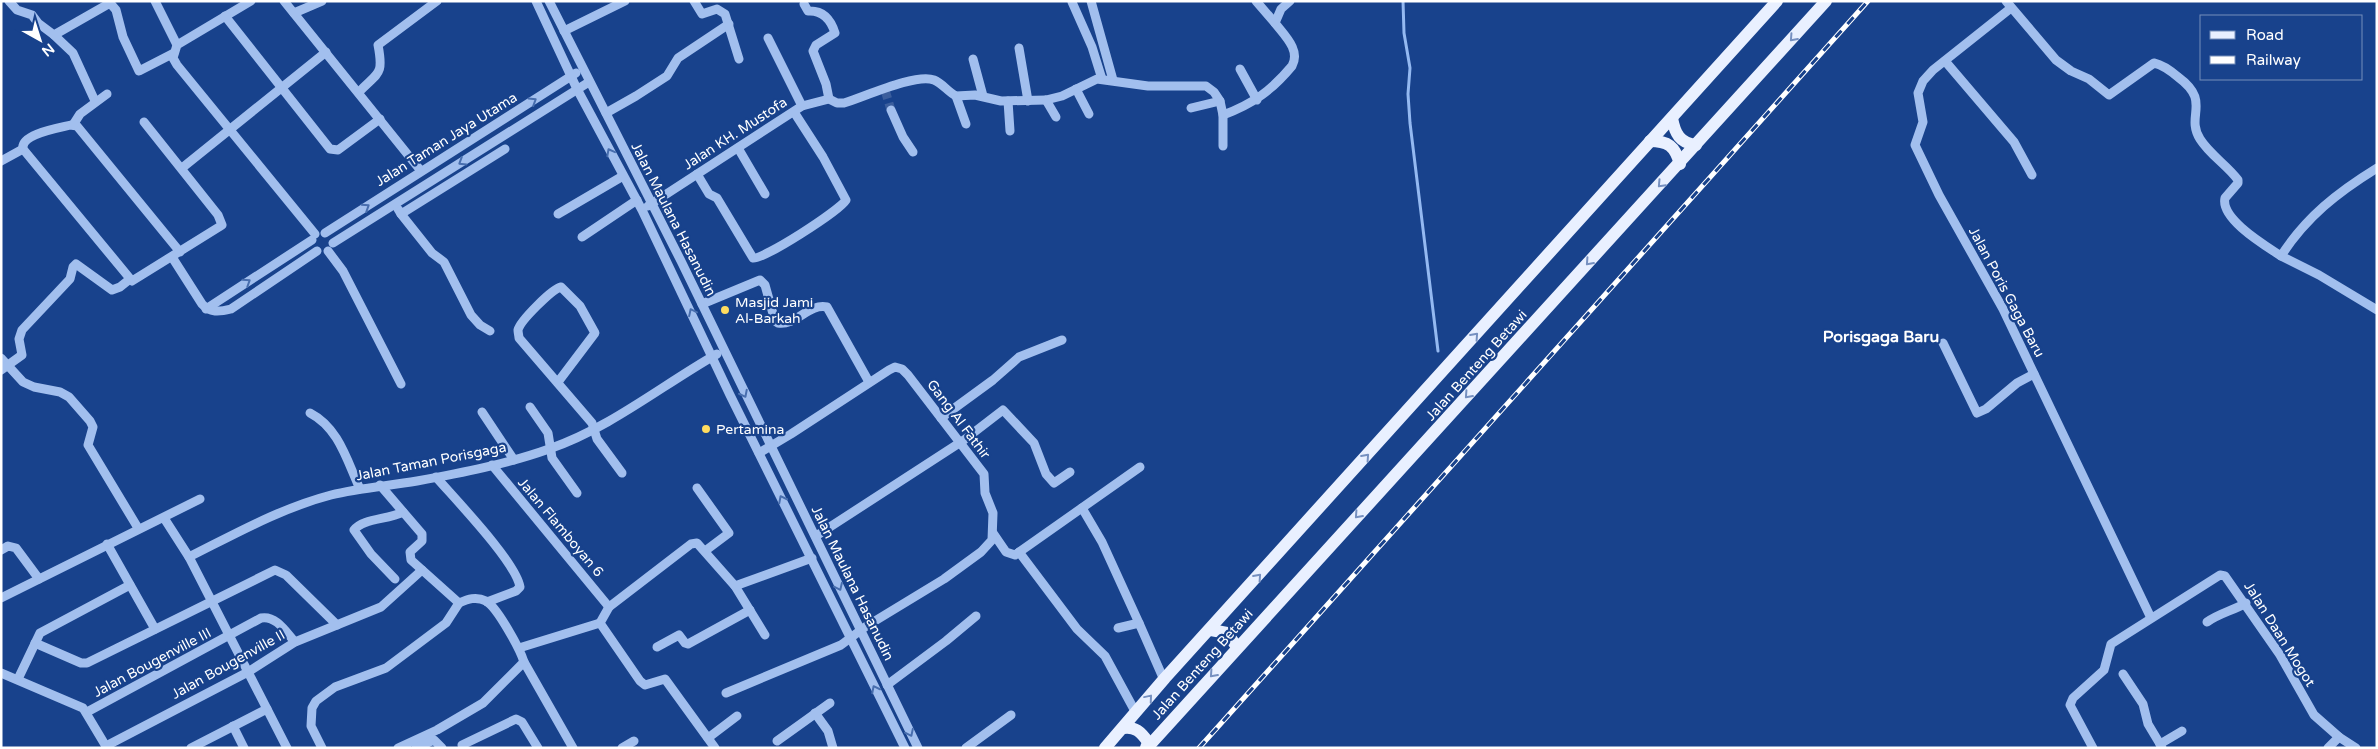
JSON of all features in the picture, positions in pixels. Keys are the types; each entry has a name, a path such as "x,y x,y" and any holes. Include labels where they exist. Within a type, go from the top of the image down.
{"main road":[{"name":"Jalan Benteng Betawi","path":"1105,748 1164,680 1673,122 1777,1"},
{"name":"Jalan Benteng Betawi","path":"1147,748 1692,144 1826,1"},
{"path":"1673,122 1679,138 1692,144"},
{"path":"1654,141 1669,144 1679,159"},
{"path":"1211,630 1227,633 1237,648"},
{"path":"1123,728 1131,727 1138,730 1148,742 1147,748"}],"street":[{"path":"9,1 17,10 32,15 38,23 73,53 95,101"},
{"path":"155,1 175,49 177,66 230,130 313,237 317,251"},
{"path":"54,35 110,3 116,10 123,37 139,71 224,16 251,1"},
{"path":"284,1 421,171"},
{"path":"294,14 322,1"},
{"path":"358,92 380,70 381,60 378,45 437,1"},
{"name":"Jalan Maulana Hasanudin","path":"536,1 577,89 642,210 759,453 905,748"},
{"name":"Jalan Maulana Hasanudin","path":"549,1 567,30 582,69 655,202 770,446 804,512 819,534 865,627 886,685 918,748"},
{"path":"567,30 625,1"},
{"path":"694,1 702,14 717,9 722,11 729,24 739,59"},
{"path":"1224,114 1257,100 1272,89 1296,60 1293,48 1256,1"},
{"path":"1274,22 1281,9 1290,1"},
{"path":"1072,2 1092,47 1102,79"},
{"path":"804,4 808,11 820,12 824,15 835,33 816,45 813,51 826,84 829,99"},
{"path":"1092,5 1113,80"},
{"path":"2009,5 2064,67 2089,79 2109,95 2154,63 2170,71 2185,82 2196,95 2197,129 2200,138 2238,180 2238,183 2225,198 2225,205 2242,229 2281,256 2319,275 2377,310"},
{"name":"Jalan Poris Gaga Baru","path":"2009,5 1922,81 1918,93 1923,122 1915,145 1939,195 2003,309 2151,618"},
{"path":"224,16 330,149 334,150 380,119"},
{"path":"607,112 667,76 678,58 729,24"},
{"path":"768,38 802,106"},
{"path":"1019,48 1028,101"},
{"path":"182,168 326,52"},
{"path":"972,59 983,96"},
{"path":"1944,61 2014,142 2032,175"},
{"name":"Jalan Taman Jaya Utama","path":"325,233 582,69"},
{"path":"1240,70 1257,100"},
{"name":"Jalan KH. Mustofa","path":"642,210 802,106 829,99 837,103 844,103 913,80 928,79 940,84 956,96"},
{"path":"966,124 956,96 983,96 1008,101 1046,100 1062,96 1094,80 1102,79 1148,86 1206,86 1214,92 1220,101 1224,114 1223,146"},
{"name":"Jalan Taman Jaya Utama","path":"331,247 589,82"},
{"path":"1076,89 1089,114"},
{"path":"73,125 80,114 95,101 107,94"},
{"path":"1046,100 1056,117"},
{"path":"1008,101 1010,131"},
{"path":"1191,108 1220,101"},
{"path":"890,110 912,152"},
{"path":"697,174 709,194 717,198 753,258 764,256 798,236 846,200 823,157 794,112"},
{"path":"4,368 22,354 19,339 26,324 41,312 70,280 73,267 76,264 112,290 130,279 132,281 219,227 222,221 144,122"},
{"path":"130,279 23,148 24,141 32,136 73,125 81,129 176,255 206,309 219,312 231,309 317,251 331,247"},
{"path":"1,161 23,148"},
{"path":"738,148 765,194"},
{"path":"484,149 490,159"},
{"path":"401,214 504,149"},
{"path":"2281,256 2319,208 2377,168"},
{"path":"558,214 623,176"},
{"path":"424,186 430,197"},
{"path":"582,237 636,200"},
{"path":"395,205 432,252 444,262 471,314 480,325 490,331"},
{"path":"206,309 313,237 325,233 402,384"},
{"path":"702,304 756,280 764,283 775,321 778,323 794,320 814,309 827,307 869,382"},
{"path":"558,382 595,333 580,306 561,287 550,294 523,322 518,333 519,338 592,423 597,439 622,473"},
{"path":"941,418 993,380 1019,356 1062,340"},
{"path":"1943,343 1977,413 1986,409 2017,383 2034,374"},
{"name":"Jalan Taman Porisgaga","path":"189,557 286,509 332,495 380,485 436,477 514,460 550,449 595,431 724,350"},
{"path":"1,358 4,368 28,384 60,392 69,397 90,421 93,427 88,445 138,528"},
{"name":"Gang Al Fathir","path":"759,453 889,370 895,368 902,369 985,478 984,493 994,513 994,533"},
{"path":"530,408 548,433 552,458 577,493"},
{"path":"819,534 958,443 1004,410 1034,443 1046,474 1054,483 1070,472"},
{"path":"482,412 514,460"},
{"path":"310,413 326,423 337,438 360,489"},
{"name":"Jalan Flamboyan 6","path":"492,465 609,606"},
{"path":"994,533 1006,552 1013,555 1082,508 1104,490 1140,468"},
{"path":"436,477 508,562 519,582 520,587 516,591 488,602"},
{"path":"380,485 422,534 422,541 409,555 411,560 459,602"},
{"path":"697,488 729,533 705,551"},
{"path":"1,598 138,528 164,518 200,499"},
{"path":"1082,508 1102,542 1164,680"},
{"path":"395,579 370,554 354,530 361,524 378,521 403,512"},
{"path":"792,518 804,512"},
{"path":"164,518 189,557 287,748"},
{"path":"726,693 841,645 865,627 944,579 981,552 990,544 994,533"},
{"path":"520,648 600,623 609,606 691,544 697,543 734,586 765,635"},
{"path":"108,544 155,628"},
{"path":"1,550 8,546 16,548 39,579"},
{"path":"1019,552 1077,629 1100,651 1136,713"},
{"path":"734,586 812,558"},
{"name":"Jalan Bougenville II","path":"106,747 248,672 295,642 367,614 390,601 422,570"},
{"path":"35,643 80,663 87,663 269,571 280,571 286,575 337,625"},
{"name":"Jalan Daan Mogot","path":"2151,618 2220,576 2225,576 2280,655 2314,715 2339,737 2356,748"},
{"path":"18,679 40,633 130,585"},
{"path":"322,748 311,726 312,708 316,701 335,687 386,668 446,623 459,602 476,598 488,602 520,648 524,662 573,748"},
{"path":"2207,622 2222,612 2246,604"},
{"path":"657,647 678,635 688,644 750,610"},
{"path":"886,685 946,641 976,616"},
{"name":"Jalan Bougenville III","path":"87,712 261,618 270,618 295,642"},
{"path":"2093,748 2070,705 2073,698 2104,670 2111,644 2151,618"},
{"path":"600,623 641,683 645,685 665,679 716,748"},
{"path":"1118,628 1139,623"},
{"path":"398,748 437,730 483,703 524,662"},
{"path":"1,673 18,679 87,712 106,747"},
{"path":"2123,674 2143,704 2148,724 2161,746 2182,732"},
{"path":"777,741 830,703"},
{"path":"194,747 267,709"},
{"path":"816,713 828,731 833,748"},
{"path":"966,748 1011,715"},
{"path":"708,738 737,716"},
{"path":"462,745 474,744 512,719 520,719 538,748"},
{"path":"233,726 244,748"},
{"path":"2328,748 2339,737"},
{"path":"416,748 434,740 442,748"},
{"path":"622,748 634,741"}],"waterway":[{"path":"1403,1 1404,33 1410,68 1408,94 1410,123 1438,351"}],"tunnel":[{"path":"885,90 891,110"}],"railway":[{"path":"1199,748 1868,1"}],"place":[{"name":"Masjid Jami Al-Barkah","path":"725,310"},
{"name":"Pertamina","path":"706,429"}],"district":[{"name":"Porisgaga Baru","path":"1881,336"}]}
